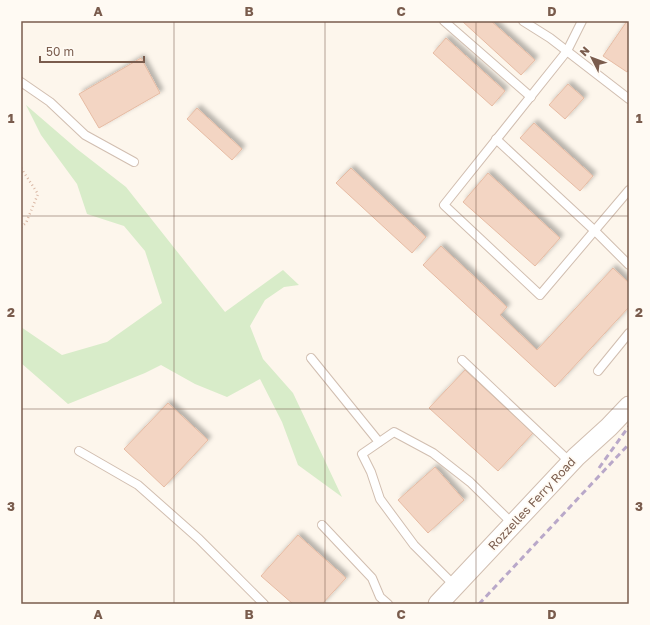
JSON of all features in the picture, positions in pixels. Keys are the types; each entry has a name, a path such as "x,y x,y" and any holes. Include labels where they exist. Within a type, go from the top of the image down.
{"street":[{"name":"Rozzelles Ferry Road","path":"438,604 571,463 610,427 629,406"}],"lane":[{"path":"444,21 531,96"},
{"path":"523,21 550,38 629,99"},
{"path":"536,29 539,21"},
{"path":"582,21 567,51 444,205 540,295 629,190"},
{"path":"21,82 50,102 85,135 134,162"},
{"path":"496,139 595,231 629,265"},
{"path":"598,371 629,333"},
{"path":"311,358 379,442"},
{"path":"462,360 571,463"},
{"path":"455,586 414,545 380,499 371,472 362,454 394,432 433,454 470,482 513,524"},
{"path":"79,451 138,485 199,539 264,604"},
{"path":"322,525 372,578 380,598 388,604"}],"path":[{"path":"21,168 38,194 26,224 21,227"}],"green space":[{"path":"26,105 77,149 126,187 225,312 283,270 299,285 284,287 265,300 250,326 263,359 293,393 342,497 298,465 282,422 260,379 227,397 195,384 161,365 68,404 21,363 21,327 62,355 107,342 162,303 145,251 124,226 87,214 77,184 41,135"}],"building":[{"path":"462,21 491,21 535,60 521,75"},
{"path":"627,21 629,21 629,69 627,72 603,56"},
{"path":"446,38 505,91 492,106 433,53"},
{"path":"141,58 160,93 99,128 79,94"},
{"path":"568,84 584,98 565,119 549,105"},
{"path":"197,108 242,149 232,160 187,119"},
{"path":"534,123 593,176 580,191 520,138"},
{"path":"351,168 426,237 412,253 336,183"},
{"path":"488,173 560,238 535,266 463,202"},
{"path":"441,246 507,307 500,315 537,350 613,268 629,283 629,307 555,387 423,265"},
{"path":"465,370 533,433 498,471 429,408"},
{"path":"168,403 208,440 164,487 124,449"},
{"path":"435,467 464,500 428,533 398,500"},
{"path":"298,535 346,578 322,604 293,604 261,576"}],"railway":[{"path":"599,468 629,426"},
{"path":"479,604 629,444"}]}
